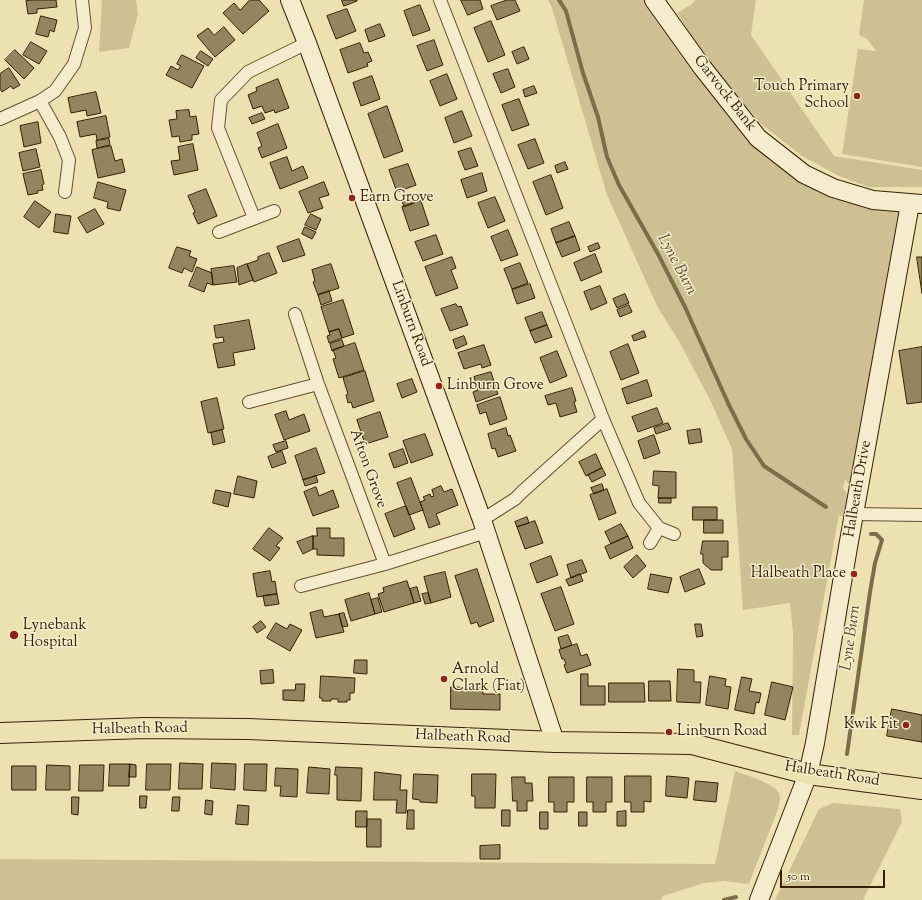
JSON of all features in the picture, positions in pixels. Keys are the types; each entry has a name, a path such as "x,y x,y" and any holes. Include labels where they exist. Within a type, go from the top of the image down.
{"main road":[{"name":"Halbeath Road","path":"0,733 144,728 248,729 555,742 692,744 808,774 922,789"}],"street":[{"path":"0,119 40,101 55,91 74,64 85,28 82,0"},
{"name":"Linburn Road","path":"290,0 484,526 555,742"},
{"path":"440,0 603,419 639,503 659,528 674,534"},
{"name":"Garvock Bank","path":"654,0 702,67 758,138 804,174 833,188 873,200 916,204"},
{"path":"254,218 218,128 221,100 248,72 307,43"},
{"path":"40,101 60,137 69,160 65,192"},
{"name":"Halbeath Drive","path":"759,900 808,774 815,743 854,514 916,204"},
{"path":"219,232 274,211"},
{"name":"Afton Grove","path":"295,314 318,384 385,564"},
{"path":"250,402 318,384"},
{"path":"301,586 385,564 484,526 603,419"},
{"path":"854,514 922,515"},
{"path":"650,543 659,528"}],"shaded area":[{"path":"102,0 136,0 138,14 129,48 99,52"},
{"path":"548,0 654,0 758,138 804,174 910,204 892,252 851,488 845,479 843,488 848,495 843,517 839,515 799,735 792,735 793,633 790,603 743,610 732,449 711,402 679,341 658,308 607,195 552,8"},
{"path":"695,0 756,0 751,35 834,156 922,170 922,187 869,187 839,176 802,156 761,124 707,60 677,13 692,4"},
{"path":"864,0 922,0 922,167 842,154 858,49 876,51 867,39 859,35"},
{"path":"735,771 771,786 776,789 780,797 778,809 749,884 724,881 704,883 663,896 661,900 0,900 0,859 715,864"},
{"path":"833,803 900,809 902,822 863,900 775,900 819,809"}],"building":[{"path":"56,0 57,7 37,9 37,13 28,14 26,1"},
{"path":"250,0 259,0 269,11 243,34 223,13 234,3 240,10"},
{"path":"342,0 357,0 357,1 344,6"},
{"path":"461,0 480,0 483,9 468,15"},
{"path":"507,0 515,0 520,11 497,20 491,6"},
{"path":"420,5 430,30 413,36 404,11"},
{"path":"347,9 356,31 336,39 327,16"},
{"path":"41,16 57,20 54,32 50,30 48,37 36,34"},
{"path":"491,21 505,55 488,62 474,28"},
{"path":"380,24 385,36 369,42 365,30"},
{"path":"224,27 235,40 215,57 197,36 208,28 214,35"},
{"path":"434,40 443,65 427,71 417,46"},
{"path":"31,42 47,51 39,64 23,55"},
{"path":"360,43 364,53 368,52 372,61 367,63 368,66 348,73 340,50"},
{"path":"524,47 529,59 517,64 512,52"},
{"path":"15,50 34,68 24,79 5,60"},
{"path":"201,51 213,59 208,66 196,58"},
{"path":"182,55 204,66 192,88 166,75 171,66 178,70 181,66 177,64"},
{"path":"9,68 20,85 13,89 11,86 2,92 0,89 0,74"},
{"path":"508,69 515,87 501,93 493,74"},
{"path":"447,74 457,99 440,106 430,81"},
{"path":"372,76 380,99 361,106 353,83"},
{"path":"278,79 289,108 275,113 274,110 265,113 262,106 253,109 248,95 257,91 256,88"},
{"path":"534,86 537,93 525,97 523,90"},
{"path":"96,92 101,113 87,116 86,110 71,113 68,98"},
{"path":"519,99 529,125 512,131 502,105"},
{"path":"387,106 403,151 384,158 368,114"},
{"path":"189,110 190,117 196,116 199,134 192,135 192,140 180,142 179,136 172,137 169,120 177,119 176,111"},
{"path":"462,111 472,136 454,143 445,118"},
{"path":"262,113 265,119 252,124 249,118"},
{"path":"106,116 110,137 97,140 96,134 80,137 77,122"},
{"path":"38,122 41,143 24,147 20,126"},
{"path":"278,124 287,148 262,158 258,148 262,146 257,133"},
{"path":"109,139 110,145 97,148 96,141"},
{"path":"535,139 544,163 528,169 518,145"},
{"path":"193,144 198,170 174,175 171,161 180,160 178,147"},
{"path":"111,146 115,161 122,159 125,172 98,178 92,150"},
{"path":"471,148 478,166 465,170 458,152"},
{"path":"36,149 40,167 23,171 19,153"},
{"path":"287,157 292,171 303,166 308,178 280,189 270,163"},
{"path":"565,162 568,169 557,173 555,166"},
{"path":"408,164 416,185 397,192 389,170"},
{"path":"41,170 44,184 42,185 43,190 37,191 38,193 28,195 23,174"},
{"path":"482,173 487,191 467,198 461,180"},
{"path":"551,175 563,208 546,215 533,182"},
{"path":"98,182 126,190 120,211 107,208 108,202 94,198"},
{"path":"324,182 329,195 319,198 323,208 308,213 299,192"},
{"path":"206,189 217,216 198,224 193,213 195,212 188,196"},
{"path":"495,197 505,221 488,228 478,203"},
{"path":"413,198 414,203 404,207 402,201"},
{"path":"35,201 51,212 39,228 24,217"},
{"path":"421,201 429,225 410,231 402,207"},
{"path":"95,209 104,224 87,233 78,218"},
{"path":"56,214 71,216 68,234 54,232"},
{"path":"311,214 321,219 316,230 305,225"},
{"path":"569,222 575,236 556,243 551,229"},
{"path":"305,227 316,232 312,239 302,234"},
{"path":"508,230 518,255 501,261 491,237"},
{"path":"436,235 443,254 423,261 415,242"},
{"path":"575,236 580,250 562,257 556,243"},
{"path":"299,239 305,255 283,262 277,247"},
{"path":"598,243 600,248 590,252 588,247"},
{"path":"177,247 191,251 189,256 197,259 192,272 184,268 182,273 169,268"},
{"path":"269,253 277,273 254,282 247,264 258,260 258,257"},
{"path":"595,254 602,272 581,281 574,263"},
{"path":"452,257 456,268 451,270 458,288 436,296 425,267"},
{"path":"917,257 922,257 922,293"},
{"path":"520,263 528,283 512,289 504,269"},
{"path":"247,264 253,280 239,285 237,268"},
{"path":"331,264 339,288 318,295 313,282 315,281 312,270"},
{"path":"234,266 237,282 213,285 211,269"},
{"path":"197,267 212,273 213,285 207,283 204,292 189,286"},
{"path":"530,284 535,298 517,304 512,290"},
{"path":"600,286 607,303 591,310 584,292"},
{"path":"329,291 332,301 321,305 318,295"},
{"path":"625,294 629,303 617,308 613,299"},
{"path":"343,300 354,334 342,338 339,329 329,332 321,307"},
{"path":"456,304 458,307 461,306 468,325 450,331 441,309"},
{"path":"629,305 632,312 620,317 617,310"},
{"path":"542,312 547,325 530,331 525,318"},
{"path":"249,320 255,349 233,353 235,365 218,368 213,344 224,342 223,337 216,338 214,326"},
{"path":"547,325 552,337 535,343 530,331"},
{"path":"339,329 342,338 329,343 327,336 330,335 329,332"},
{"path":"644,331 646,337 634,341 632,336"},
{"path":"464,336 467,344 456,349 453,340"},
{"path":"342,340 344,346 332,351 330,344"},
{"path":"355,343 364,370 339,378 333,359 336,358 333,350"},
{"path":"628,344 639,373 621,380 610,352"},
{"path":"484,345 491,365 482,368 481,364 464,369 458,353"},
{"path":"922,347 922,402 907,404 899,351"},
{"path":"557,351 567,376 550,383 540,358"},
{"path":"365,371 374,401 353,408 351,402 348,403 346,395 348,394 343,378"},
{"path":"491,372 498,394 476,402 473,392 478,390 474,377"},
{"path":"412,379 417,392 402,398 397,384"},
{"path":"647,380 652,396 627,404 622,389"},
{"path":"572,388 576,401 574,402 577,412 560,417 556,403 548,405 545,396"},
{"path":"500,397 507,419 490,425 486,412 480,414 477,405"},
{"path":"217,398 224,429 208,433 201,402"},
{"path":"657,408 663,423 638,432 632,417"},
{"path":"286,411 289,420 304,414 310,431 284,440 275,415"},
{"path":"380,412 388,437 365,444 357,420"},
{"path":"668,423 671,429 656,434 654,428"},
{"path":"506,428 508,436 510,435 516,451 498,457 495,448 492,449 488,434"},
{"path":"700,429 702,442 689,444 687,431"},
{"path":"222,430 225,442 213,445 211,433"},
{"path":"425,434 433,455 411,463 403,441"},
{"path":"654,435 660,453 644,459 638,441"},
{"path":"286,441 288,448 276,452 273,445"},
{"path":"316,448 325,473 303,480 295,456"},
{"path":"403,449 408,463 394,468 389,454"},
{"path":"282,451 286,463 272,468 268,457"},
{"path":"596,454 602,468 586,476 579,462"},
{"path":"602,468 606,475 592,482 588,475"},
{"path":"654,471 676,472 676,498 658,498 659,486 653,485"},
{"path":"238,476 257,481 254,498 234,494"},
{"path":"316,476 318,482 305,486 303,480"},
{"path":"411,478 423,510 409,515 397,483"},
{"path":"602,484 604,490 594,494 591,488"},
{"path":"441,486 444,492 452,489 458,505 436,514 440,524 429,528 420,502 425,500 423,497 430,494 431,497 434,496 432,490"},
{"path":"316,487 319,496 333,490 339,507 313,516 304,492"},
{"path":"607,489 616,513 599,520 590,495"},
{"path":"216,490 231,493 228,507 213,503"},
{"path":"659,498 671,498 671,503 659,503"},
{"path":"406,506 415,529 394,537 385,514"},
{"path":"693,507 717,507 717,520 693,520"},
{"path":"527,517 529,523 517,527 515,522"},
{"path":"704,520 723,520 723,533 704,533"},
{"path":"535,521 543,543 525,549 517,527"},
{"path":"621,524 628,536 611,544 605,532"},
{"path":"269,528 283,538 276,546 280,548 270,561 253,549"},
{"path":"317,528 330,528 330,538 344,538 344,556 317,555 317,549 313,549 313,536 317,536"},
{"path":"313,536 313,549 303,554 297,542"},
{"path":"628,536 633,548 610,559 605,547"},
{"path":"703,541 728,541 728,557 722,557 722,570 711,570 703,563 703,554 701,554"},
{"path":"637,555 646,566 633,578 624,567"},
{"path":"551,556 558,575 537,583 530,564"},
{"path":"582,560 587,572 571,578 567,565"},
{"path":"477,569 494,621 479,627 477,622 471,624 455,576"},
{"path":"699,569 705,584 685,592 680,577"},
{"path":"270,571 272,582 275,581 277,594 257,597 253,574"},
{"path":"445,572 451,597 431,603 424,577"},
{"path":"580,574 583,581 569,586 566,580"},
{"path":"651,574 672,578 668,593 648,589"},
{"path":"407,581 414,603 384,612 378,594 384,592 383,588"},
{"path":"417,587 421,601 414,603 410,589"},
{"path":"561,587 574,624 555,631 541,594"},
{"path":"369,593 375,614 351,621 345,600"},
{"path":"428,593 431,603 425,604 422,594"},
{"path":"277,594 279,604 265,606 263,596"},
{"path":"378,598 382,612 375,614 371,600"},
{"path":"322,610 324,617 339,614 344,632 316,638 310,613"},
{"path":"344,613 348,626 342,627 339,614"},
{"path":"261,621 266,627 257,633 253,627"},
{"path":"276,623 287,629 290,624 302,630 290,651 267,638"},
{"path":"695,624 701,624 703,636 697,637"},
{"path":"568,635 572,645 561,649 558,638"},
{"path":"577,644 581,656 587,654 591,665 567,673 564,665 566,664 564,659 562,659 559,650"},
{"path":"355,660 367,660 367,674 354,673"},
{"path":"678,669 694,670 694,682 701,682 700,703 677,702"},
{"path":"273,670 274,683 261,684 260,671"},
{"path":"581,674 588,674 588,686 605,686 605,705 581,705"},
{"path":"321,676 355,678 354,693 350,693 350,700 347,700 347,702 338,702 338,699 322,701 322,698 320,698"},
{"path":"710,676 726,679 725,686 731,687 728,709 706,705"},
{"path":"742,677 752,679 749,691 761,693 759,703 756,702 754,714 735,710"},
{"path":"649,681 670,681 671,701 649,701"},
{"path":"772,682 793,687 785,720 765,715"},
{"path":"609,683 644,683 645,702 609,702"},
{"path":"296,684 305,684 304,701 283,700 283,690 295,690"},
{"path":"451,687 483,688 483,694 500,694 500,710 451,709"},
{"name":"Kwik Fit","path":"892,709 922,715 922,742 887,736"},
{"path":"180,763 203,764 202,789 179,789"},
{"path":"212,763 236,764 235,790 211,788"},
{"path":"110,764 130,764 129,786 109,786"},
{"path":"130,764 136,765 136,777 129,777"},
{"path":"147,764 171,764 170,790 146,790"},
{"path":"245,764 267,764 266,791 244,790"},
{"path":"47,765 70,766 70,790 46,790"},
{"path":"80,765 104,765 103,791 79,791"},
{"path":"12,766 36,766 36,790 12,790"},
{"path":"309,767 330,769 329,794 307,793"},
{"path":"336,767 362,768 361,801 337,800 337,775 335,775"},
{"path":"276,768 298,769 297,797 280,796 281,786 275,786"},
{"path":"375,772 401,775 400,790 407,790 406,813 396,813 397,800 374,800"},
{"path":"414,774 438,775 437,803 420,802 420,800 413,799"},
{"path":"472,774 496,774 495,808 475,808 475,796 472,796"},
{"path":"625,776 651,776 651,802 644,801 644,812 631,812 631,802 625,802"},
{"path":"667,776 689,778 687,798 666,796"},
{"path":"512,777 525,777 525,783 532,783 533,801 527,801 527,811 517,811 517,801 513,801"},
{"path":"549,777 574,777 574,802 567,802 567,812 554,812 554,802 549,802"},
{"path":"587,777 612,777 612,802 606,802 606,812 593,812 593,802 587,802"},
{"path":"696,781 718,783 716,802 694,800"},
{"path":"140,796 147,796 146,808 140,808"},
{"path":"72,797 79,797 78,815 72,814"},
{"path":"173,797 180,797 179,811 172,811"},
{"path":"206,800 213,801 212,815 205,814"},
{"path":"238,805 249,806 248,825 236,824"},
{"path":"408,810 414,810 414,829 407,829"},
{"path":"502,810 510,810 510,826 502,826"},
{"path":"356,811 367,811 367,827 356,827"},
{"path":"626,811 626,826 617,826 617,812"},
{"path":"540,812 548,812 548,829 540,829"},
{"path":"579,812 587,812 587,826 579,826"},
{"path":"367,819 381,819 381,847 367,847"},
{"path":"500,845 500,859 480,859 480,846"}],"waterway":[{"name":"Lyne Burn","path":"559,0 566,11 583,73 598,117 607,157 619,185 658,254 685,307 728,403 746,439 764,466 826,507"},
{"name":"Lyne Burn","path":"847,754 870,592 875,563 882,540 876,534 871,534"},
{"name":"Lyne Burn","path":"724,900 736,897"}],"place":[{"name":"Touch Primary School","path":"857,96"},
{"name":"Earn Grove","path":"352,198"},
{"name":"Linburn Grove","path":"439,386"},
{"name":"Halbeath Place","path":"854,574"},
{"name":"Lynebank Hospital","path":"14,635"},
{"name":"Arnold Clark (Fiat)","path":"444,679"},
{"name":"Kwik Fit","path":"906,725"},
{"name":"Linburn Road","path":"669,732"}]}
